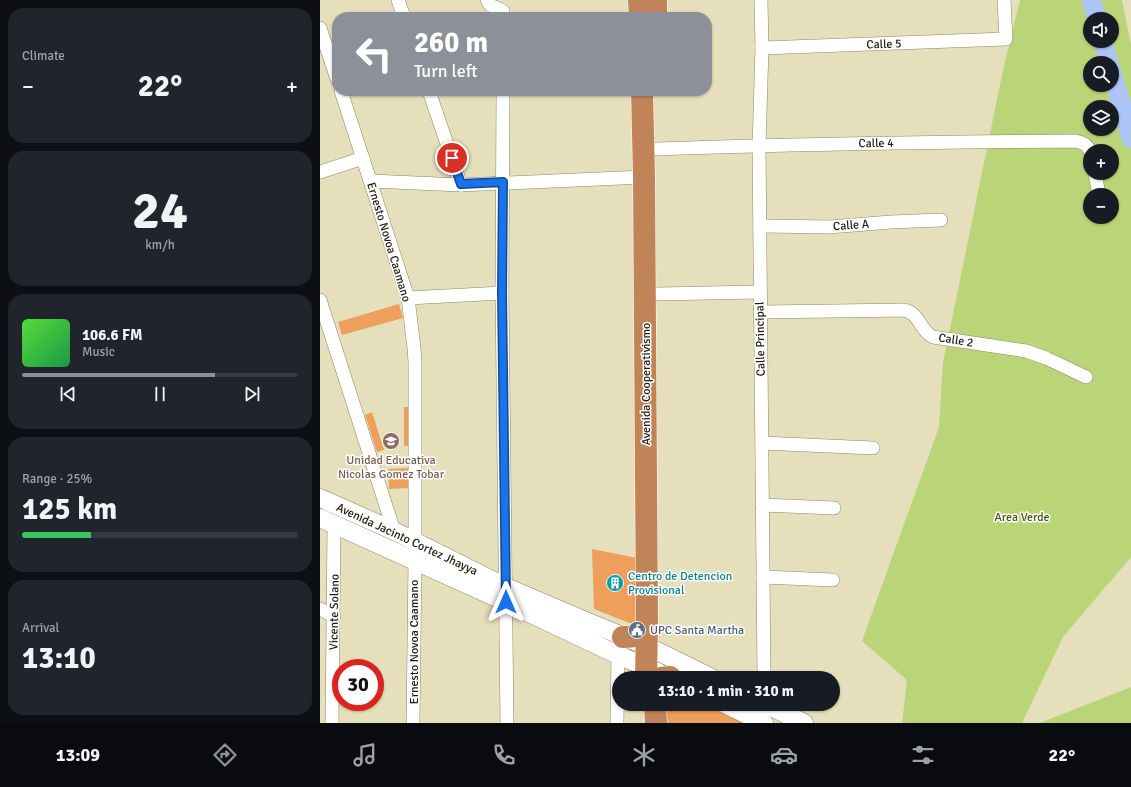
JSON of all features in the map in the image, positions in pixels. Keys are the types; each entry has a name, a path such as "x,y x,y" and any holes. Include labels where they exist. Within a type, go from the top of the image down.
{"highway":[{"path":"640,0 640,12"},
{"path":"656,0 656,12"},
{"name":"Avenida Cooperativismo","path":"642,96 655,665"},
{"name":"Avenida Cooperativismo","path":"655,665 658,540 657,96"},
{"path":"621,646 641,634 655,665"},
{"path":"646,711 646,723"},
{"path":"655,711 656,723"}],"main road":[{"name":"Avenida Jacinto Cortez Jhayya","path":"320,498 394,531 506,594"},
{"name":"Avenida Jacinto Cortez Jhayya","path":"327,521 414,561 506,594 621,646 655,665 681,671"},
{"path":"763,713 804,723"}],"street":[{"path":"398,0 402,12"},
{"path":"487,0 490,5 503,9"},
{"path":"628,0 636,12"},
{"name":"Calle Principal","path":"761,0 762,48 759,146 764,671"},
{"name":"Calle 5","path":"762,48 1006,39 1004,0"},
{"path":"320,28 332,64"},
{"name":"Ernesto Novoa Caamano","path":"343,96 408,298 414,348 415,542"},
{"path":"431,96 461,184"},
{"path":"503,96 502,293 507,723"},
{"name":"Calle 4","path":"657,149 973,142 1075,141 1085,144"},
{"path":"320,172 363,158"},
{"path":"371,181 461,184 644,177"},
{"name":"Calle A","path":"760,226 829,227 942,220"},
{"path":"658,294 760,292"},
{"path":"408,298 502,293"},
{"path":"320,300 394,531"},
{"name":"Calle 2","path":"760,312 904,310 913,313 925,331 933,337 1026,351 1046,358 1086,377"},
{"path":"762,443 872,448"},
{"path":"762,506 834,508"},
{"name":"Vicente Solano","path":"327,521 334,616 332,723"},
{"name":"Ernesto Novoa Caamano","path":"413,723 414,561"},
{"path":"763,577 833,580"},
{"path":"320,609 334,616"},
{"path":"617,723 621,646"}],"green space":[{"name":"Area Verde","path":"1020,0 1122,0 1131,45 1131,557 1063,637 1022,723 902,723 907,680 862,641 939,427 943,363 1003,70"},
{"path":"1131,687 1131,723 1040,723"}],"building":[{"path":"399,304 403,318 342,335 338,322"},
{"path":"404,407 411,407 411,446 404,446"},
{"path":"372,412 384,450 377,452 365,415"},
{"path":"409,468 410,488 389,489 388,469"},
{"name":"Centro de Detencion Provisional","path":"592,549 637,558 637,626 594,609"},
{"path":"663,711 718,711 745,723 663,723"}],"waterway":[{"path":"1091,0 1095,12"},
{"path":"1105,48 1107,56"},
{"path":"1118,92 1131,138"}],"place":[{"name":"Unidad Educativa Nicolas Gomez Tobar","path":"391,441"},
{"name":"Centro de Detencion Provisional","path":"615,583"},
{"name":"UPC Santa Martha","path":"637,630"}],"route":[{"path":"452,158 461,184 503,182 502,293 506,602"}]}
